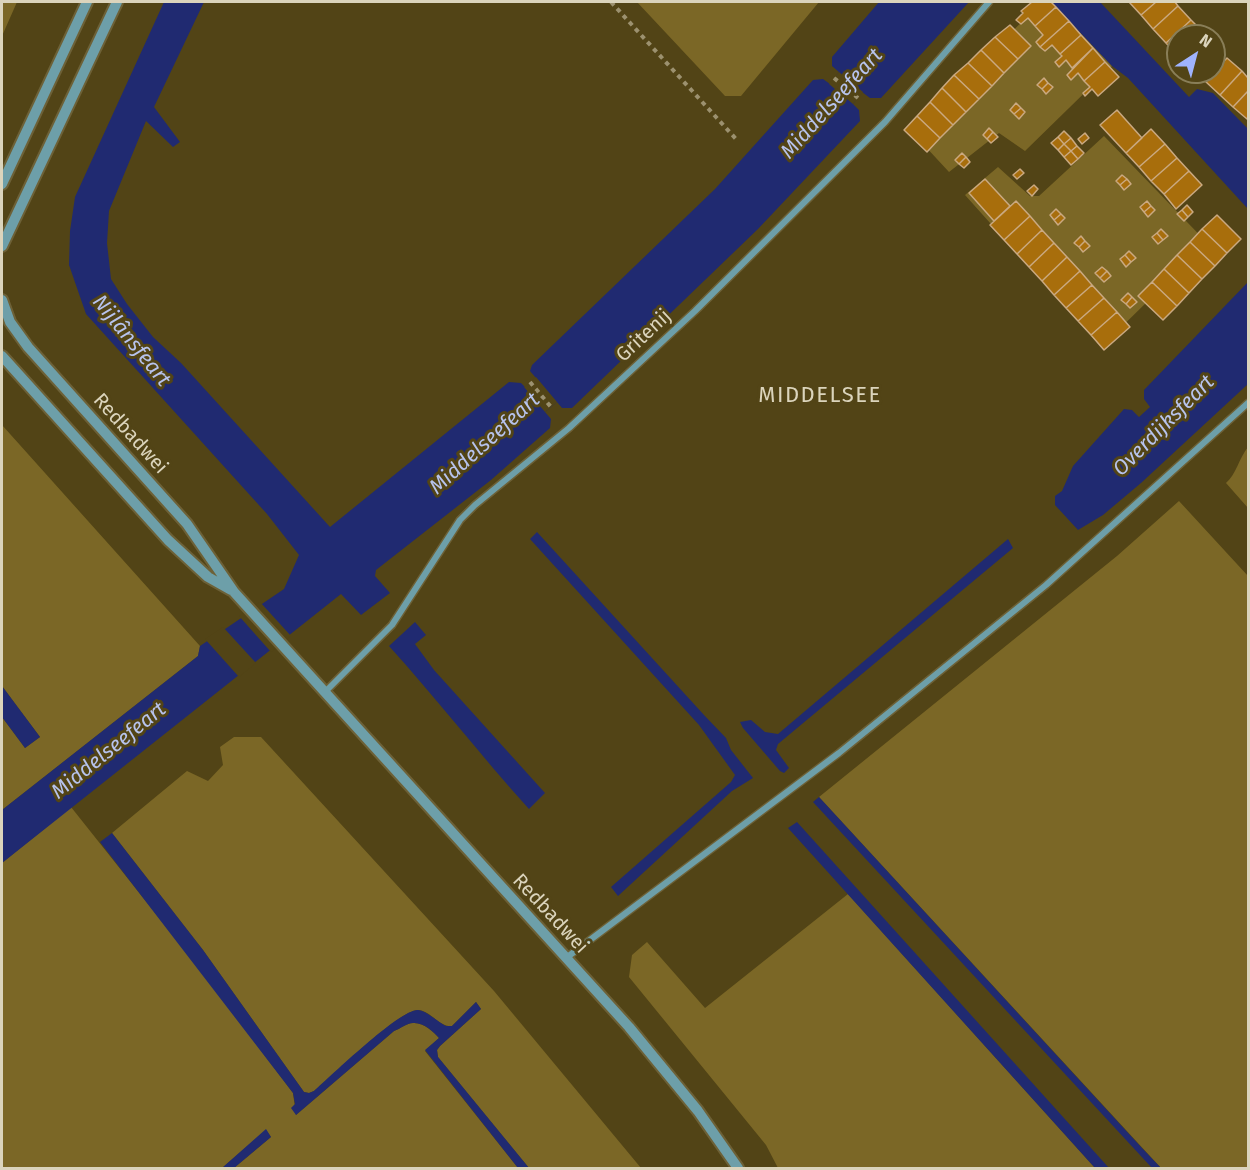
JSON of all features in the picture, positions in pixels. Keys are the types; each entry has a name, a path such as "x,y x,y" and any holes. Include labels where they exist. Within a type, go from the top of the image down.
{"street":[{"path":"2,184 87,2"},
{"path":"2,246 117,2"},
{"name":"Gritenij","path":"325,692 392,625 460,520 569,428 695,311 885,122 989,2"},
{"name":"Redbadwei","path":"2,300 10,322 28,347 187,524 234,592 664,1069 698,1111 738,1168"},
{"name":"Redbadwei","path":"2,356 168,540 208,577 234,592"},
{"path":"566,958 857,739 1046,585 1248,403"}],"path":[{"path":"610,2 736,139"},
{"path":"834,78 858,98"},
{"path":"530,382 551,406"}],"shaded area":[{"path":"2,2 17,2 2,36"},
{"path":"637,2 819,2 741,96 725,96"},
{"path":"1042,2 1051,2 1112,66 1025,151 999,133 949,172 911,131"},
{"path":"1104,136 1216,252 1149,300 1101,347 965,195 998,167 1030,196 1039,196"},
{"path":"2,425 200,646 198,656 2,810 2,717 25,748 40,737 2,686"},
{"path":"1248,447 1248,508 1226,483"},
{"path":"1179,501 1248,576 1248,1168 1161,1168 819,797 1117,556"},
{"path":"234,737 261,737 494,991 641,1168 529,1168 438,1057 437,1050 440,1046 481,1009 476,1002 452,1026 443,1024 424,1011 410,1012 366,1044 314,1091 304,1092 203,950 112,833 187,771 208,781 223,765 220,747"},
{"path":"71,807 195,963 293,1093 296,1115 394,1031 408,1024 417,1023 428,1028 439,1038 425,1051 518,1168 234,1168 271,1137 266,1130 222,1168 2,1168 2,863"},
{"path":"848,894 1095,1168 778,1168 766,1145 629,977 632,955 647,942 705,1008"}],"water":[{"path":"164,2 204,2 154,107 180,142 173,147 146,121 109,211 107,243 111,279 153,337 181,363 330,527 509,382 521,383 525,387 536,378 530,371 532,365 715,189 813,80 823,79 830,84 839,72 832,66 832,57 879,2 969,2 881,98 870,98 862,92 853,104 859,110 860,121 758,229 572,408 562,408 557,402 545,412 551,419 550,428 491,480 376,570 375,576 390,593 361,615 341,594 2,863 2,810 198,656 200,646 284,589 299,555 267,514 86,314 69,265 70,231 75,197"},
{"path":"1051,2 1100,2 1166,72 1166,84 1177,84 1189,97 1197,89 1213,93 1248,129 1248,209 1128,78 1112,66"},
{"name":"Overdijksfeart","path":"1248,282 1248,384 1141,483 1103,515 1078,530 1055,505 1055,496 1062,491 1073,466 1124,409 1132,410 1139,417 1150,407 1144,399 1144,390"},
{"path":"537,532 726,738 731,750 753,778 732,791 618,896 611,887 731,782 735,775 699,725 530,539"},
{"path":"1008,539 1013,548 778,744 776,750 789,768 784,773 743,728 740,722 751,720 765,732 778,734"},
{"path":"415,622 426,635 415,644 434,670 545,793 529,809 389,646"},
{"path":"2,686 40,737 25,748 2,717"},
{"path":"819,797 1161,1168 1152,1168 813,802"},
{"path":"797,822 1109,1168 1095,1168 788,828"},
{"path":"112,833 203,950 304,1092 314,1091 382,1031 409,1013 418,1010 429,1014 446,1026 452,1026 476,1002 481,1009 440,1046 437,1050 438,1057 529,1168 518,1168 425,1050 439,1038 428,1028 417,1023 408,1024 394,1031 296,1115 291,1108 295,1104 293,1093 100,842"},
{"path":"266,1129 271,1137 234,1168 222,1168"}],"pier":[{"path":"839,72 863,92 853,104 829,84"},
{"path":"536,377 557,402 545,412 524,387"},
{"path":"260,602 291,636 271,652 239,616"},
{"path":"223,627 256,663 239,677 205,639"}],"building":[{"path":"1032,2 1051,2 1056,7 1035,26 1028,18 1021,24 1016,20 1023,13 1021,11"},
{"path":"1129,2 1156,2 1141,15"},
{"path":"1156,2 1175,2 1178,6 1153,29 1141,15"},
{"path":"1178,6 1191,20 1187,24 1166,24 1166,43 1153,29"},
{"path":"1056,7 1069,21 1040,47 1036,42 1043,35 1035,26"},
{"path":"1069,21 1081,35 1060,54 1052,45 1045,51 1040,47"},
{"path":"1010,25 1031,46 1018,59 995,37"},
{"path":"1081,35 1093,48 1072,68 1066,60 1059,67 1055,62 1062,56 1060,54"},
{"path":"995,37 1018,59 1004,73 981,50"},
{"path":"1093,48 1105,62 1084,81 1078,73 1071,80 1067,75"},
{"path":"981,50 1004,73 992,86 968,63"},
{"path":"1226,59 1242,71 1220,95 1208,84 1226,84"},
{"path":"1105,62 1119,77 1098,96 1092,89 1085,96 1083,93 1090,87 1084,81"},
{"path":"968,63 992,86 979,99 954,75"},
{"path":"1242,71 1248,78 1248,91 1233,107 1220,95"},
{"path":"954,75 979,99 966,112 942,88"},
{"path":"1044,78 1048,83 1042,89 1037,85"},
{"path":"1048,83 1053,87 1046,94 1042,89"},
{"path":"942,88 966,112 953,125 930,102"},
{"path":"1248,91 1248,117 1247,119 1233,107"},
{"path":"930,102 953,125 940,138 917,116"},
{"path":"1016,103 1021,108 1014,114 1010,110"},
{"path":"1021,108 1025,112 1019,119 1014,114"},
{"path":"1117,110 1142,138 1126,153 1100,125"},
{"path":"917,116 940,138 927,152 904,130"},
{"path":"989,128 993,132 987,139 983,135"},
{"path":"1151,129 1165,144 1139,167 1126,153"},
{"path":"1064,131 1071,138 1064,144 1058,137"},
{"path":"993,132 998,137 991,143 987,139"},
{"path":"1085,133 1089,138 1082,144 1078,139"},
{"path":"1058,137 1064,144 1058,150 1051,143"},
{"path":"1071,138 1077,146 1071,151 1064,144"},
{"path":"1064,144 1071,151 1064,157 1058,150"},
{"path":"1165,144 1177,158 1151,181 1139,167"},
{"path":"1077,146 1084,153 1078,159 1071,151"},
{"path":"1071,151 1078,159 1071,165 1064,157"},
{"path":"962,153 966,157 959,164 955,160"},
{"path":"966,157 970,162 964,168 959,164"},
{"path":"1177,158 1189,171 1164,194 1151,181"},
{"path":"1020,169 1024,173 1017,179 1013,175"},
{"path":"1189,171 1202,185 1176,209 1164,194"},
{"path":"1122,175 1127,179 1120,185 1116,181"},
{"path":"985,179 1010,206 994,221 969,193"},
{"path":"1127,179 1131,184 1124,190 1120,185"},
{"path":"1034,185 1038,189 1032,196 1027,191"},
{"path":"1016,201 1030,216 1004,240 990,225"},
{"path":"1147,201 1151,206 1144,212 1140,207"},
{"path":"1187,205 1193,212 1188,217 1182,210"},
{"path":"1151,206 1155,210 1148,217 1144,212"},
{"path":"1056,209 1061,214 1054,220 1050,215"},
{"path":"1182,210 1188,217 1184,221 1177,214"},
{"path":"1061,214 1065,218 1058,225 1054,220"},
{"path":"1217,215 1241,239 1227,253 1202,229"},
{"path":"1030,216 1042,230 1017,254 1004,240"},
{"path":"1161,229 1168,236 1163,240 1157,233"},
{"path":"1202,229 1227,253 1215,266 1190,242"},
{"path":"1042,230 1054,243 1029,267 1017,254"},
{"path":"1157,233 1163,240 1158,244 1152,237"},
{"path":"1081,236 1085,241 1079,247 1074,243"},
{"path":"1085,241 1090,246 1083,252 1079,247"},
{"path":"1190,242 1215,266 1202,279 1177,255"},
{"path":"1054,243 1067,257 1042,281 1029,267"},
{"path":"1129,251 1136,258 1131,262 1125,255"},
{"path":"1125,255 1131,262 1126,267 1120,259"},
{"path":"1177,255 1202,279 1189,293 1164,269"},
{"path":"1067,257 1080,271 1054,295 1042,281"},
{"path":"1102,267 1107,271 1100,278 1095,273"},
{"path":"1164,269 1189,293 1177,306 1152,282"},
{"path":"1080,271 1092,285 1066,308 1054,295"},
{"path":"1107,271 1111,276 1104,282 1100,278"},
{"path":"1152,282 1177,306 1163,320 1138,296"},
{"path":"1092,285 1104,298 1078,321 1066,308"},
{"path":"1128,293 1132,297 1126,304 1121,300"},
{"path":"1132,297 1137,302 1130,308 1126,304"},
{"path":"1104,298 1117,312 1091,335 1078,321"},
{"path":"1117,312 1130,327 1104,350 1091,335"}],"district":[{"name":"MIDDELSEE","path":"820,396"}],"water label":[{"name":"Middelseefeart","path":"832,104"},
{"name":"Nijlânsfeart","path":"131,341"},
{"name":"Middelseefeart","path":"485,444"},
{"name":"Middelseefeart","path":"109,751"}]}
